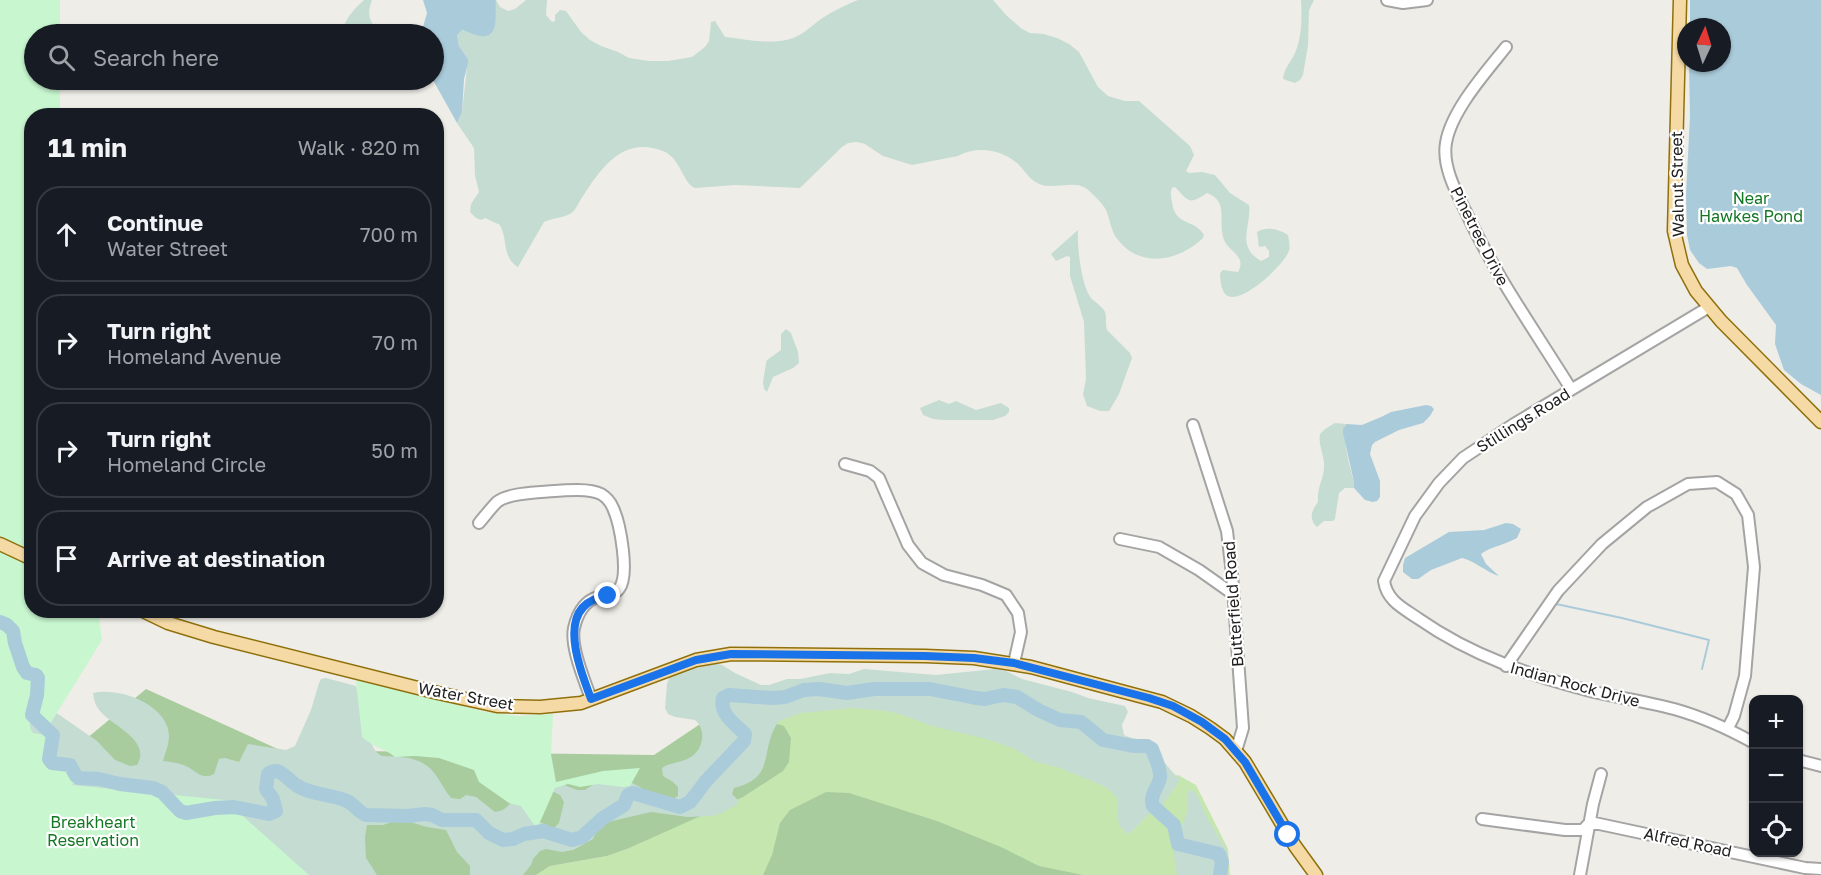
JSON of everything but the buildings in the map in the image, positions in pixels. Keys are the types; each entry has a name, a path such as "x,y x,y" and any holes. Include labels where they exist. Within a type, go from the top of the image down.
{"main road":[{"name":"Walnut Street","path":"1680,0 1674,231 1682,265 1696,291 1721,321 1821,422"},
{"path":"0,544 24,555"},
{"name":"Water Street","path":"158,618 214,638 497,706 540,707 581,703 696,660 731,654 925,656 974,658 1014,663 1162,702 1202,722 1225,739 1257,779 1298,851 1316,875"}],"street":[{"path":"1387,0 1403,3 1427,0"},
{"name":"Pinetree Drive","path":"1506,47 1459,110 1449,131 1444,155 1454,188 1498,275 1571,389"},
{"name":"Stillings Road","path":"1384,581 1415,516 1439,483 1463,458 1571,389 1709,307"},
{"name":"Butterfield Road","path":"1193,425 1227,531 1243,728 1236,751"},
{"path":"845,464 870,471 879,478 908,545 922,563 944,575 982,585 1006,595 1018,613 1021,632 1014,663"},
{"path":"1506,666 1558,591 1602,544 1647,507 1688,484 1717,482 1736,494 1748,515 1754,567 1745,676 1734,716 1728,728"},
{"path":"479,523 499,501 525,493 585,490 599,493 613,507 622,548 624,566 622,583 617,591 608,596 588,601 573,630 574,646 591,699"},
{"path":"1120,538 1159,547 1199,570 1233,594"},
{"name":"Indian Rock Drive","path":"1384,581 1386,592 1396,603 1434,630 1506,666 1594,692 1675,709 1728,728 1749,739"},
{"path":"1803,761 1821,766"},
{"path":"1580,875 1601,774"},
{"path":"1482,819 1564,830 1583,830 1590,822"},
{"name":"Alfred Road","path":"1590,822 1805,868 1821,869"}],"green space":[{"path":"0,0 60,0 60,24 24,24 24,90 60,90 60,108 24,108 24,548 0,536"},
{"path":"364,0 372,0 369,10 373,24 345,24 353,11"},
{"path":"496,0 500,7 508,11 515,9 526,0 547,0 546,15 552,22 555,21 555,15 560,10 566,11 581,32 601,46 629,58 668,61 692,57 705,47 709,41 711,22 715,21 725,37 774,42 798,36 830,13 858,0 993,0 1022,29 1030,33 1057,38 1069,44 1079,52 1098,87 1108,96 1125,101 1139,101 1190,146 1194,155 1186,171 1215,175 1230,193 1249,205 1246,235 1253,255 1261,261 1269,257 1269,251 1265,246 1259,247 1257,232 1264,229 1281,231 1288,235 1289,251 1270,275 1251,290 1233,297 1226,295 1223,291 1220,273 1223,270 1238,272 1239,258 1224,240 1221,207 1214,197 1207,193 1189,200 1175,187 1172,188 1172,202 1177,215 1195,226 1204,235 1183,252 1172,256 1149,258 1127,249 1118,240 1106,210 1087,189 1077,185 1038,184 1018,164 1005,155 981,150 912,165 883,156 865,144 857,142 848,143 842,147 800,188 735,185 695,188 687,182 669,154 649,147 625,151 606,165 572,213 544,222 518,267 507,254 500,225 485,218 481,220 476,218 470,212 471,204 479,192 475,175 474,148 457,123 462,112 468,59 459,46 457,35 461,30 486,36 494,24"},
{"path":"1301,0 1314,0 1309,10 1308,45 1303,75 1295,83 1283,79 1299,40"},
{"path":"1078,230 1080,263 1086,289 1105,312 1107,330 1130,353 1132,358 1119,394 1109,411 1100,411 1087,406 1083,394 1086,379 1084,322 1070,276 1070,257 1056,261 1051,254"},
{"path":"786,329 791,333 798,352 799,363 773,377 767,392 763,382 766,363 781,350 781,334"},
{"path":"939,400 949,404 956,401 976,410 1001,403 1009,408 1009,412 993,420 944,420 923,415 920,408"},
{"path":"1335,423 1347,424 1345,437 1354,488 1345,488 1339,493 1335,519 1324,521 1317,527 1312,514 1318,502 1324,468 1320,434"},
{"name":"Breakheart Reservation","path":"0,550 24,562 24,618 99,618 102,640 47,729 32,716 31,718 30,727 33,733 51,736 45,763 71,774 76,779 72,785 225,800 309,875 0,875"},
{"path":"0,554 24,596 24,618 33,618 49,711 58,714 97,741 115,760 130,766 137,765 140,756 139,748 129,734 100,711 93,693 114,692 148,704 164,719 168,729 169,741 163,761 188,767 200,775 210,776 214,774 219,759 225,758 239,762 248,744 286,750 295,746 311,710 319,683 321,679 326,678 356,686 369,737 380,755 418,761 430,768 451,798 460,799 466,795 476,797 495,812 507,807 514,797 537,821 554,828 559,823 564,802 560,795 548,789 556,782 577,790 585,790 594,784 624,779 644,791 671,800 678,796 678,787 663,776 662,768 694,755 702,741 702,735 695,720 668,714 665,708 667,684 670,676 678,672 712,663 722,665 761,685 830,673 849,674 864,669 936,675 995,669 1006,671 1022,679 1125,706 1128,712 1122,725 1124,735 1158,745 1163,760 1180,780 1160,808 1152,802 1153,810 1129,834 1119,824 1118,800 1104,786 1060,768 1034,761 1015,749 887,711 853,708 801,713 779,721 769,742 762,770 748,783 734,788 732,794 738,804 720,814 688,817 651,812 608,822 598,828 593,839 573,850 562,852 546,849 540,851 523,875 470,875 470,866 457,852 446,830 400,819 383,825 367,825 366,858 377,875 298,875 163,838 0,750"},
{"path":"356,680 486,712 519,716 553,714 551,754 556,782 603,771 640,768 630,786 598,784 580,787 568,784 555,788 537,829 521,806 509,803 479,782 474,770 439,758 395,757 366,741 362,737"},
{"name":"Breakheart Reservation","path":"146,689 280,750 654,755 715,714 753,716 784,726 791,738 789,762 783,771 743,797 627,849 607,856 550,866 536,875 0,875 0,869 80,744"},
{"path":"859,695 1161,781 1178,775 1196,785 1228,849 1230,875 536,875 550,866 607,856 627,849 693,818 765,716"},
{"path":"1192,790 1197,795 1206,816 1227,851 1226,875 1177,875 1173,850 1188,810 1188,791"},
{"path":"826,792 849,793 937,821 1001,847 1039,866 1083,875 763,875 772,855 780,823 790,810"}],"water":[{"path":"423,0 496,0 495,26 490,34 480,36 462,30 457,35 459,46 468,59 468,64 464,79 462,112 457,123 439,90 444,90 444,24 424,24 427,13"},
{"name":"Near Hawkes Pond","path":"1690,0 1821,0 1821,395 1801,384 1784,370 1775,344 1776,325 1737,268 1731,266 1707,269 1699,263 1690,250 1687,235 1686,195 1690,116 1689,72 1731,72 1731,18 1690,18"},
{"path":"1426,405 1434,409 1423,423 1399,430 1372,445 1370,454 1380,481 1380,497 1373,502 1365,500 1354,488 1343,429 1347,424 1362,425 1391,412"},
{"path":"1506,523 1521,529 1517,538 1481,554 1486,564 1499,576 1462,558 1431,570 1418,579 1412,579 1403,572 1405,558 1449,532 1484,530"}],"waterway":[{"path":"1556,604 1709,640 1702,669"},
{"path":"0,622 13,631 15,643 27,673 36,675 38,678 32,715 53,735 49,759 52,763 70,765 79,778 153,788 162,792 180,811 186,813 234,807 269,814 276,811 273,799 266,789 268,774 276,771 302,788 347,801 366,815 425,814 442,820 476,820 489,833 503,840 543,831 572,840 582,837 603,818 624,805 628,795 633,793 680,807 690,802 706,781 744,741 745,734 723,709 723,698 729,695 772,698 785,697 804,690 819,689 847,693 874,689 930,689 985,699 1003,695 1017,697 1060,720 1081,722 1103,740 1133,746 1147,746 1152,749 1160,774 1152,798 1153,806 1174,825 1178,844 1219,854 1222,862 1220,875"}],"route":[{"path":"608,596 588,601 573,630 574,646 591,699 696,660 731,654 925,656 974,658 1014,663 1149,698 1173,706 1202,722 1225,739 1245,762 1288,835"}]}
